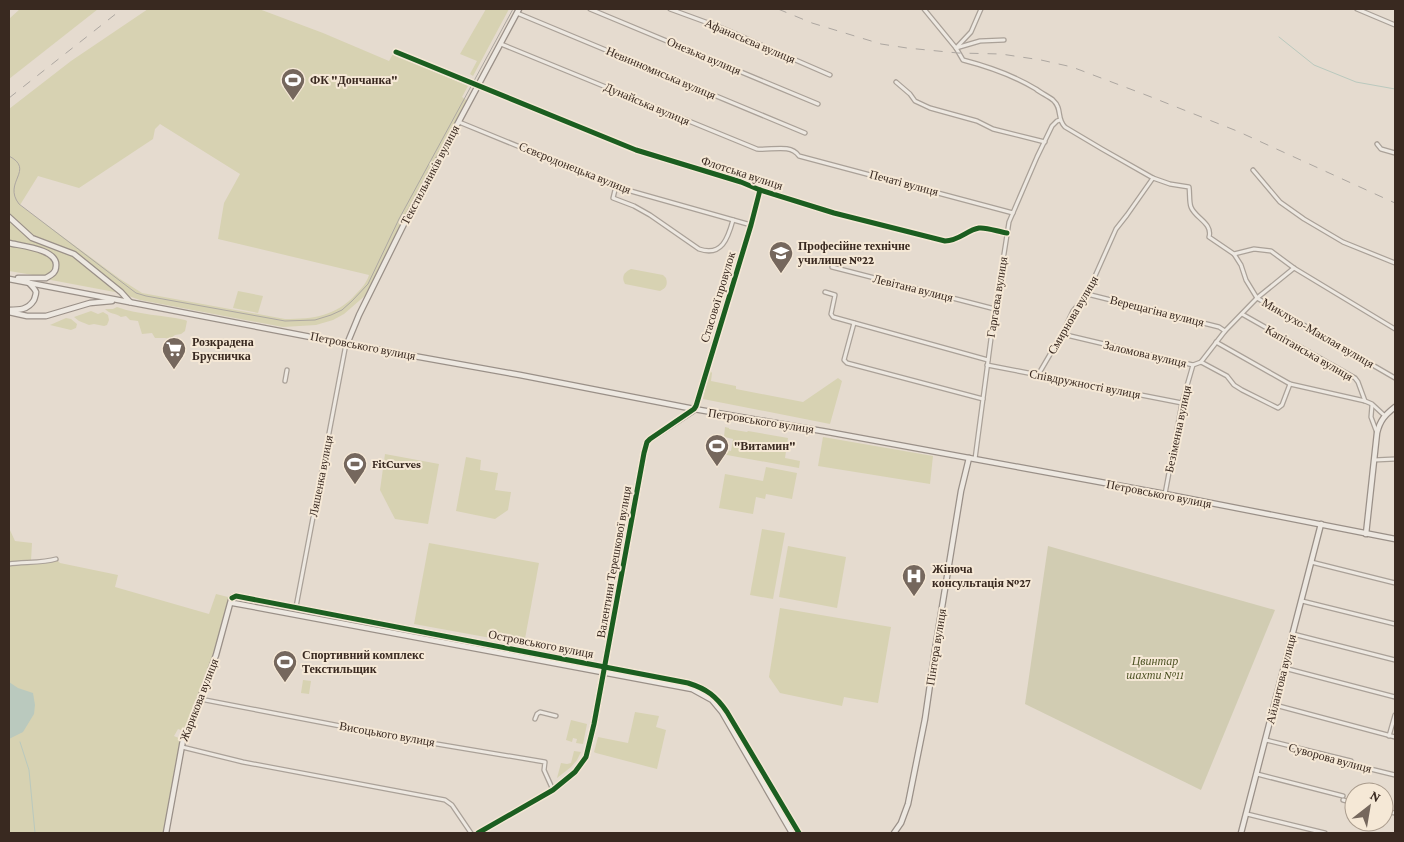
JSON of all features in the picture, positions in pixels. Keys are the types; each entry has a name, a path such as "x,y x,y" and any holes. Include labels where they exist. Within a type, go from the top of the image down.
{"street":[{"name":"Онезька вулиця","path":"590,9 818,104"},
{"name":"Афанасьєва вулиця","path":"670,9 722,28 830,75"},
{"path":"924,9 964,60 1019,79 1054,100 1059,108 1060,120 1066,127 1102,150 1153,178 1170,184 1189,187 1191,208 1208,226 1209,237 1234,254 1254,249 1270,251 1294,268 1395,329"},
{"path":"956,48 971,32 981,9"},
{"path":"1358,9 1395,26"},
{"name":"Текстильників вулиця","path":"347,344 359,315 405,222 518,11"},
{"name":"Невинномиська вулиця","path":"518,11 805,133"},
{"path":"956,48 980,41 1004,40"},
{"name":"Дунайська вулиця","path":"500,44 757,149 780,148 796,152"},
{"name":"Флотська вулиця","path":"396,52 636,150 839,214 946,241 957,239 978,228 1007,234"},
{"path":"896,82 915,101 930,108 977,121 993,129 1045,142"},
{"name":"Гаргаєва вулиця","path":"972,459 983,399 1009,222 1052,126 1056,120 1060,120"},
{"name":"Сєвєродонецька вулиця","path":"458,122 616,186 751,225"},
{"path":"1377,144 1381,149 1395,154"},
{"name":"Печаті вулиця","path":"796,152 799,156 1013,213"},
{"path":"1253,170 1280,202 1304,219 1343,242 1395,263"},
{"name":"Смирнова вулиця","path":"1038,375 1062,334 1073,310 1088,294 1116,229 1153,178"},
{"path":"616,186 613,198 650,215 705,251 716,249 723,243 728,236 733,220"},
{"name":"Стасової провулок","path":"694,410 760,190"},
{"path":"9,217 32,238 74,254 121,292 130,302"},
{"path":"9,243 48,253 54,258 56,264 54,272 46,278 9,279"},
{"name":"Миклухо-Маклая вулиця","path":"1234,254 1257,298 1395,378"},
{"name":"Левітана вулиця","path":"832,267 995,309"},
{"path":"1201,362 1225,330 1257,298 1294,268"},
{"name":"Петровського вулиця","path":"9,279 347,344 520,374 694,410 819,430 1395,539"},
{"path":"9,311 23,309 31,304 36,296 36,292 28,282"},
{"path":"825,292 835,295 832,316 854,324 988,360"},
{"name":"Верещагіна вулиця","path":"1088,294 1225,330"},
{"path":"9,311 27,316 46,316 90,302 130,302"},
{"name":"Капітанська вулиця","path":"1242,314 1355,378 1365,401"},
{"path":"854,324 844,360 847,363 983,399"},
{"name":"Заломова вулиця","path":"1062,334 1193,365 1201,362 1227,376 1234,385 1242,390 1278,408 1282,405 1290,384"},
{"name":"Верещагіна вулиця","path":"1216,342 1290,384 1365,401 1372,404 1385,416"},
{"name":"Ляшенка вулиця","path":"296,608 347,344"},
{"name":"Співдружності вулиця","path":"987,365 1182,404"},
{"name":"Безіменна вулиця","path":"1165,494 1182,404 1193,365"},
{"path":"286,381 287,370"},
{"path":"1372,404 1371,417 1377,433"},
{"path":"1366,534 1379,424 1384,416 1395,407"},
{"name":"Валентини Терешкової вулиця","path":"478,833 553,790 575,772 586,757 594,724 644,453 648,442 694,410"},
{"path":"1374,460 1395,458"},
{"name":"Пінтера вулиця","path":"894,833 901,823 908,804 924,729 961,491 972,459"},
{"name":"Айлантова вулиця","path":"1242,833 1321,524"},
{"path":"9,564 56,559"},
{"path":"1312,562 1395,583"},
{"name":"Островського вулиця","path":"604,669 233,603 232,598 236,596 604,669 700,693 716,704 722,712 799,833"},
{"name":"Жарикова вулиця","path":"166,833 181,747 216,655 232,598"},
{"path":"1302,601 1395,624"},
{"path":"1293,634 1395,660"},
{"path":"1284,668 1395,697"},
{"name":"Висоцького вулиця","path":"200,698 403,738 545,762 544,770 553,790"},
{"path":"1275,705 1395,737"},
{"path":"535,719 540,712 556,716"},
{"path":"1389,736 1395,715"},
{"name":"Суворова вулиця","path":"1266,740 1351,761 1354,765 1395,775"},
{"path":"181,747 243,762 445,800 452,805 471,833"},
{"path":"1257,774 1344,798"},
{"name":"Островського вулиця","path":"769,787 792,833"},
{"path":"1246,814 1325,833"}],"shaded area":[{"path":"20,9 98,9 9,79 9,19"},
{"path":"148,9 259,9 389,61 393,54 468,86 462,97 469,102 367,294 344,314 333,320 316,325 283,327 140,300 120,293 9,271 9,109 71,61","holes":["160,124 240,174 224,203 218,239 369,275 362,287 341,307 315,317 285,319 142,293 120,279 20,205 38,176 79,188 153,139 155,129"]},
{"path":"486,9 509,9 473,76 470,74 477,61 460,54"},
{"path":"631,269 663,275 666,278 666,286 660,291 625,284 624,275"},
{"path":"238,291 263,296 258,313 233,308"},
{"path":"117,307 134,312 185,320 187,321 185,331 170,339 155,338 152,333 142,334 138,321 130,320 126,316 121,317 105,309"},
{"path":"91,311 98,314 103,312 108,315 107,325 89,325 74,317"},
{"path":"66,318 71,319 77,324 76,328 71,330 50,325"},
{"path":"709,369 712,373 711,381 736,386 736,389 803,402 838,378 842,381 830,424 703,399"},
{"path":"725,427 788,438 785,458 800,461 799,468 705,451 706,446 731,451 733,439 724,437"},
{"path":"823,437 933,456 930,484 818,466"},
{"path":"385,454 439,464 428,524 395,519 380,490"},
{"path":"466,457 481,460 480,470 498,473 495,490 511,492 508,510 495,519 456,511"},
{"path":"766,467 797,473 792,499 766,494 765,499 756,497 753,514 719,508 725,474 763,481"},
{"path":"9,528 15,541 32,543 31,561 56,559 60,563 118,575 115,587 209,614 216,594 232,598 220,639 187,732 178,729 174,736 183,740 166,833 9,833"},
{"path":"762,529 785,533 773,599 750,595"},
{"path":"429,543 539,563 524,644 414,624"},
{"path":"788,546 846,557 837,608 779,597"},
{"path":"780,608 891,627 878,703 844,697 842,706 780,693 769,677"},
{"path":"303,680 311,681 309,694 301,693"},
{"path":"9,682 18,688 33,693 35,705 34,714 23,732 9,739"},
{"path":"635,712 659,716 656,727 666,730 657,769 594,752 598,737 628,743"},
{"path":"571,720 587,724 583,744 576,743 577,739 573,738 572,742 566,740"},
{"path":"574,751 581,752 577,760 557,778 561,763 571,763"}],"green space":[{"name":"Цвинтар шахти №11","path":"1048,546 1275,610 1201,790 1025,704"}],"waterway":[{"path":"1279,37 1314,65 1356,82 1395,89"},
{"path":"20,742 29,770 35,833"}],"tram line":[{"path":"9,156 20,166 20,172 14,189 19,204 136,293 285,321 315,320 342,310 368,284 399,219 513,9"}],"railway":[{"path":"9,98 122,9"},
{"path":"778,9 812,23 881,44 958,53 1001,54 1072,67 1237,131 1395,203"}],"cycle path":[{"path":"396,52 636,150 834,213 945,241 950,241 979,228 1007,233"},
{"path":"478,833 553,790 575,772 586,757 594,724 647,442 696,406 760,190"},
{"path":"232,598 236,596 695,685 711,694 727,712 799,833"}],"place":[{"name":"ФК \"Дончанка\"","path":"293,101"},
{"name":"Професійне технічне училище №22","path":"781,274"},
{"name":"Розкрадена Брусничка","path":"174,370"},
{"name":"\"Витамин\"","path":"717,467"},
{"name":"FitCurves","path":"355,485"},
{"name":"Жіноча консультація №27","path":"914,597"},
{"name":"Спортивний комплекс Текстильщик","path":"285,683"}]}
